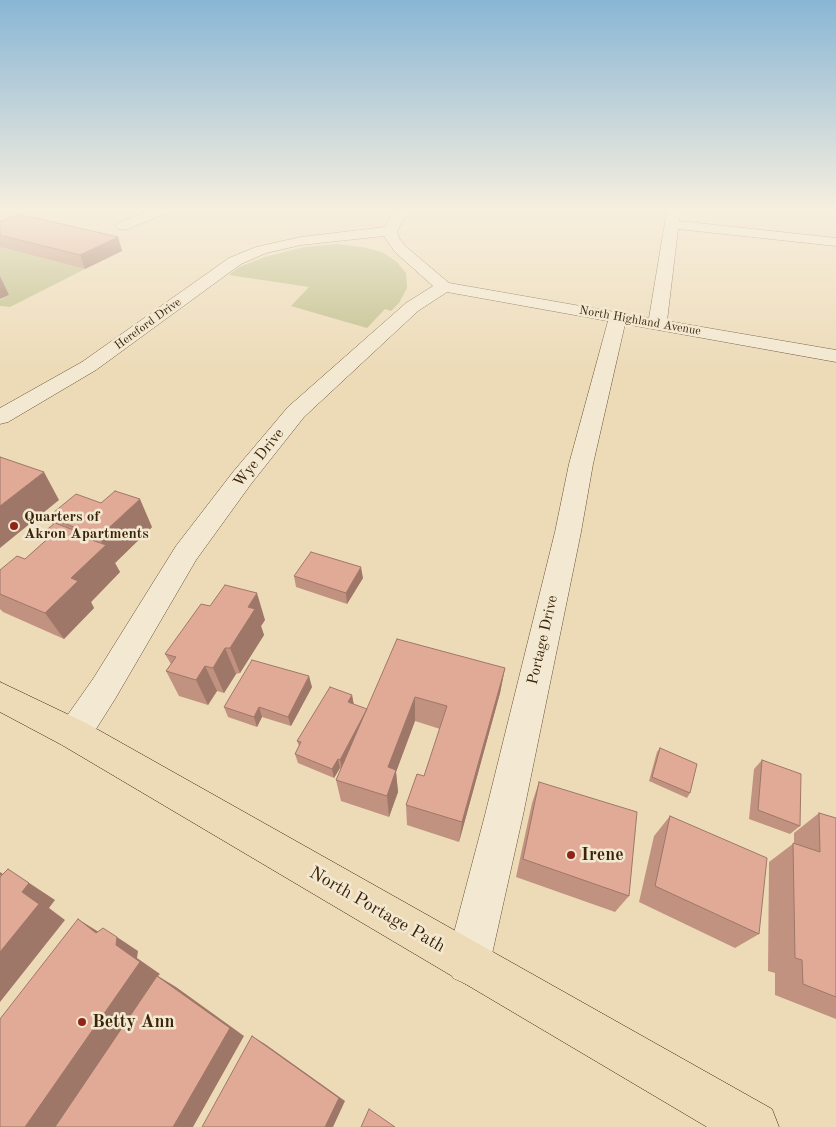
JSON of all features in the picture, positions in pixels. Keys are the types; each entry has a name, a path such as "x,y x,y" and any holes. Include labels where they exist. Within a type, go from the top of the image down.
{"main road":[{"name":"North Portage Path","path":"0,696 74,734 754,1127"}],"street":[{"name":"Hereford Drive","path":"0,417 89,366 233,263"},
{"path":"416,263 444,287"},
{"path":"657,324 666,263"},
{"name":"North Highland Avenue","path":"444,287 836,356"},
{"name":"Wye Drive","path":"74,734 104,689 186,553 242,478 296,412 412,308 444,287"},
{"name":"Portage Drive","path":"468,963 504,815 568,532 581,464 618,318"}],"shaded area":[{"path":"0,263 60,263 85,269 10,307 0,306 0,300 9,295 0,294"},
{"path":"250,263 397,263 406,273 407,288 399,303 391,311 385,309 367,328 291,306 309,287 229,275 239,267"}],"building":[{"path":"0,457 44,472 0,506"},
{"path":"115,491 140,499 99,537 94,535 89,539 106,545 71,578 78,581 45,613 0,594 0,570 17,556 25,559 52,535 44,532 55,523 76,531 79,529 48,517 76,494 101,503"},
{"path":"311,552 361,567 346,593 294,576"},
{"path":"225,585 257,593 248,607 255,609 230,648 225,648 213,668 205,666 196,680 166,671 176,657 165,654 201,604 210,606"},
{"path":"397,639 505,668 462,822 406,805 417,774 424,776 447,706 415,697 388,767 396,770 387,796 336,780"},
{"path":"252,660 309,676 288,717 259,707 254,717 224,707"},
{"path":"330,687 352,695 348,702 367,709 340,760 338,759 332,769 295,754 301,742 297,741"},
{"path":"660,748 697,764 690,793 652,777"},
{"path":"762,760 801,774 800,826 758,810"},
{"name":"Irene","path":"539,782 637,812 629,896 523,859"},
{"path":"819,813 836,818 836,997 803,984 802,960 795,958 793,843 820,852"},
{"path":"670,816 767,858 759,934 655,886"},
{"path":"8,869 29,883 22,892 39,904 0,952 0,877"},
{"name":"Betty Ann","path":"78,919 96,933 103,928 117,937 116,945 140,962 25,1127 0,1127 0,1019"},
{"path":"157,976 230,1028 173,1127 55,1127"},
{"path":"252,1036 339,1098 325,1127 202,1127"},
{"path":"369,1109 395,1127 361,1127"}],"place":[{"name":"Quarters of Akron Apartments","path":"14,526"},
{"name":"Irene","path":"571,855"},
{"name":"Betty Ann","path":"82,1022"}]}
